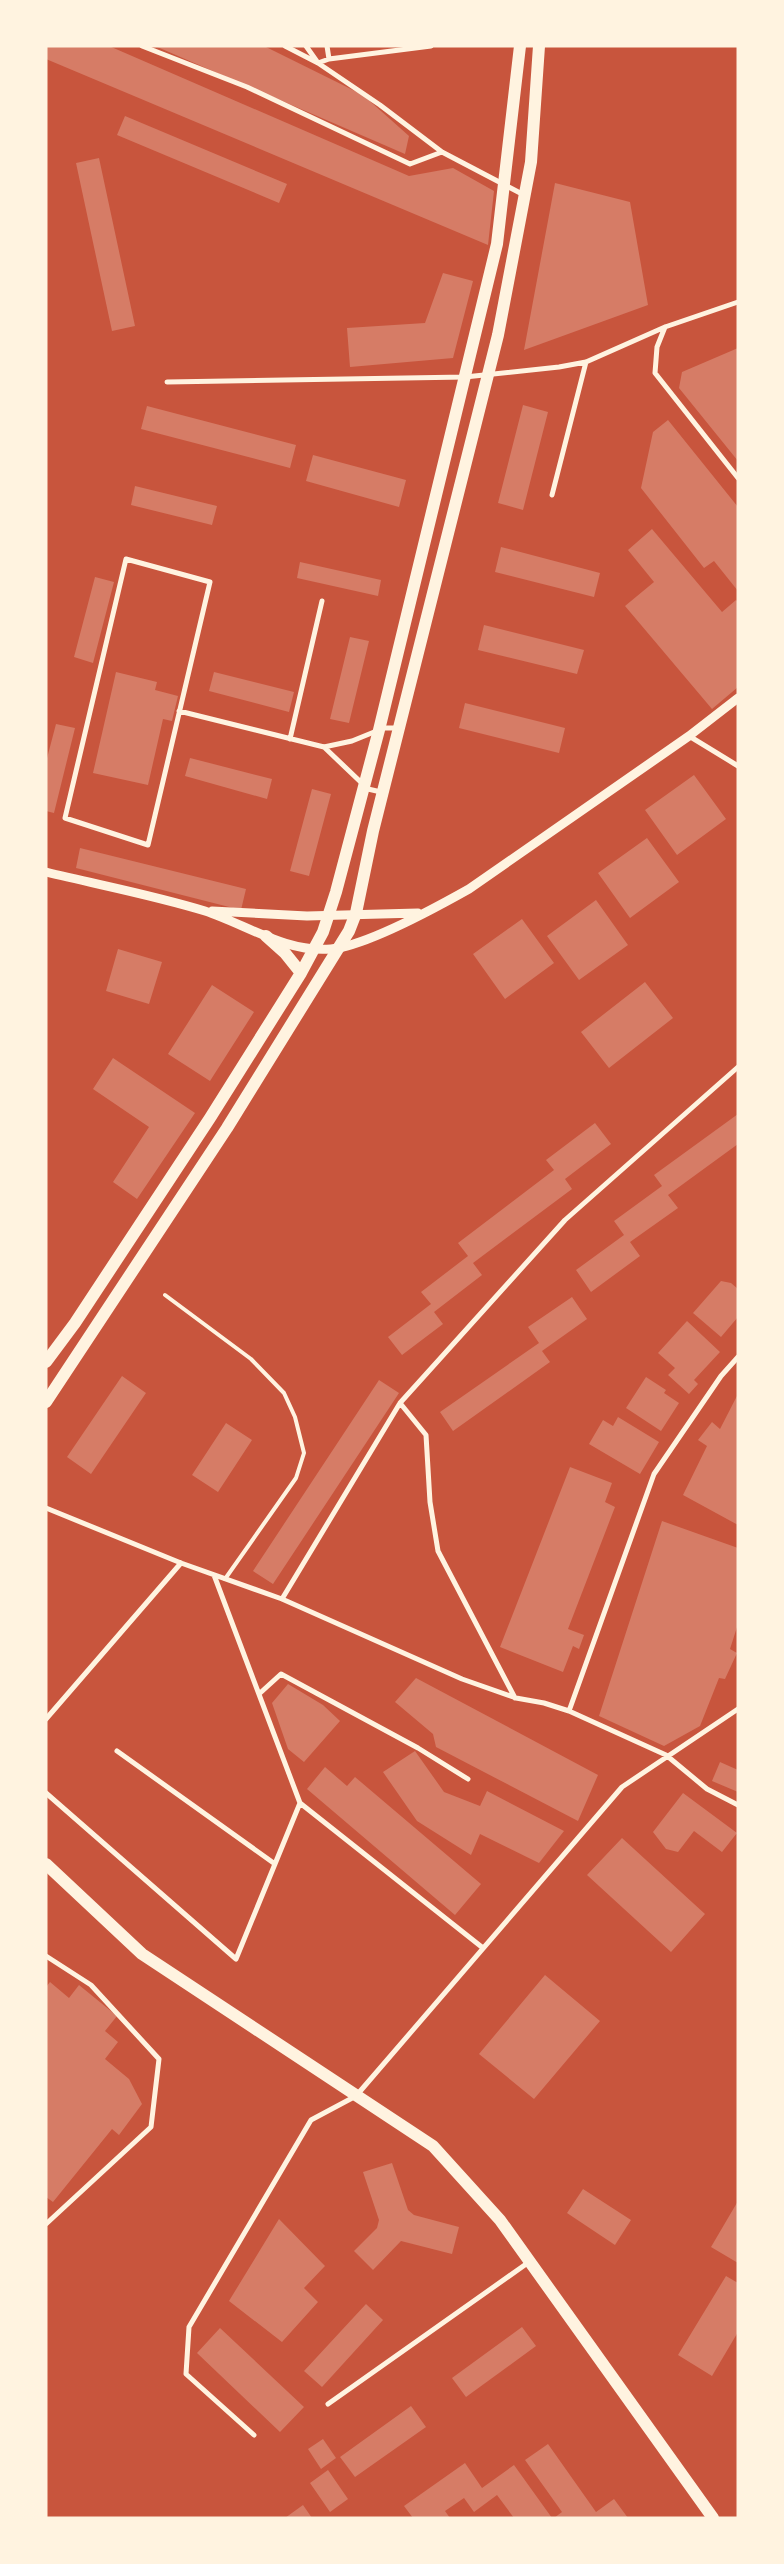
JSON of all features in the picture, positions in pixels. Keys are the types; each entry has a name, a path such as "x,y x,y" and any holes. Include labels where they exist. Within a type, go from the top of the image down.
{"main road":[{"path":"46,1362 75,1323 210,1118 301,973 315,949 329,915 379,730 497,244 520,46"},
{"path":"46,1402 93,1334 227,1128 341,948 356,913 383,792 498,335 531,162 539,46"},
{"path":"266,936 285,953 301,973"},
{"path":"210,1118 227,1128"},
{"path":"75,1323 93,1334"},
{"path":"46,1864 142,1954 433,2146 500,2220 713,2518"}],"street":[{"path":"142,46 247,87 410,164 442,152"},
{"path":"285,46 318,63 380,104 442,152 524,196"},
{"path":"306,46 318,63"},
{"path":"327,46 329,59"},
{"path":"318,63 329,59 431,46"},
{"path":"167,382 464,377 586,362 666,327 738,302"},
{"path":"666,327 657,347 655,373 738,478"},
{"path":"552,495 586,362"},
{"path":"126,559 210,582 179,711 148,845 65,818 126,559"},
{"path":"290,739 322,601"},
{"path":"46,872 205,911 266,936 315,949 341,948 424,912 469,888 689,736 738,698"},
{"path":"179,711 324,747 352,741 389,726 399,728"},
{"path":"689,736 738,766"},
{"path":"324,747 364,785 372,791 383,792"},
{"path":"205,911 284,916 424,912"},
{"path":"282,1599 400,1403 565,1220 738,1067"},
{"path":"569,1711 654,1474 721,1376 738,1357"},
{"path":"400,1403 426,1435 430,1502 438,1551 516,1698"},
{"path":"46,1508 181,1563 282,1599 462,1679 516,1698 544,1703 569,1711 666,1755 707,1789 738,1805"},
{"path":"46,1719 181,1563"},
{"path":"214,1575 300,1803 483,1948"},
{"path":"259,1694 281,1674 418,1748 468,1779"},
{"path":"254,2435 186,2374 189,2327 311,2120 356,2096 622,1787 666,1755 738,1709"},
{"path":"117,1751 275,1864"},
{"path":"46,1793 236,1959 300,1803"},
{"path":"46,1956 91,1985 159,2059 151,2127 46,2224"},
{"path":"328,2404 529,2262"}],"lane":[{"path":"165,1295 251,1359 284,1393 295,1417 304,1453 296,1478 225,1579"}],"building":[{"path":"46,46 109,46 409,176 453,168 494,191 488,245 46,59"},
{"path":"155,46 264,46 363,95 409,136 405,154"},
{"path":"125,116 287,184 279,203 117,135"},
{"path":"99,158 135,326 112,331 76,163"},
{"path":"555,183 630,202 648,305 524,350"},
{"path":"443,273 473,281 453,358 350,367 347,328 425,323"},
{"path":"738,348 738,461 679,388 682,372"},
{"path":"523,405 548,412 523,510 498,503"},
{"path":"147,406 296,445 290,468 141,429"},
{"path":"668,420 738,507 738,591 714,561 704,568 641,488 653,432"},
{"path":"313,455 406,480 399,507 306,481"},
{"path":"135,486 217,506 212,525 131,505"},
{"path":"652,529 722,612 736,600 738,602 738,687 712,709 625,606 654,582 628,550"},
{"path":"501,547 600,573 594,597 495,572"},
{"path":"300,562 381,580 378,596 297,578"},
{"path":"95,577 114,582 93,663 74,657"},
{"path":"484,625 584,650 577,674 478,650"},
{"path":"350,637 369,641 349,723 330,719"},
{"path":"116,672 157,682 155,690 178,696 172,721 163,719 148,785 93,773"},
{"path":"214,672 294,692 289,712 209,691"},
{"path":"465,703 565,728 559,753 459,728"},
{"path":"56,724 75,728 54,813 46,811 46,762"},
{"path":"190,758 272,779 267,799 185,776"},
{"path":"694,775 726,819 677,855 645,810"},
{"path":"312,789 331,794 309,876 290,871"},
{"path":"647,838 679,882 630,918 598,873"},
{"path":"80,848 246,889 241,910 76,868"},
{"path":"596,900 628,945 579,980 547,936"},
{"path":"522,919 554,963 505,999 473,954"},
{"path":"118,949 162,962 149,1004 106,991"},
{"path":"645,982 673,1018 609,1068 581,1032"},
{"path":"212,985 254,1012 210,1081 168,1054"},
{"path":"113,1058 195,1113 137,1199 113,1182 149,1127 93,1089"},
{"path":"738,1114 738,1144 668,1195 678,1208 630,1242 640,1256 591,1292 576,1270 624,1235 614,1221 662,1186 654,1175"},
{"path":"595,1123 611,1144 565,1179 572,1189 473,1263 482,1275 434,1312 443,1324 402,1355 388,1337 431,1304 421,1292 468,1256 458,1243 554,1170 546,1160"},
{"path":"721,1281 731,1283 738,1289 738,1317 721,1337 693,1313"},
{"path":"572,1297 587,1319 542,1351 550,1362 453,1431 440,1412 539,1343 528,1327"},
{"path":"687,1321 720,1352 694,1380 698,1384 689,1394 668,1375 675,1368 658,1353"},
{"path":"122,1376 146,1393 91,1474 67,1457"},
{"path":"646,1377 666,1390 664,1393 679,1403 661,1431 626,1408"},
{"path":"379,1380 399,1393 273,1584 253,1571"},
{"path":"738,1394 738,1525 683,1495 707,1446 698,1440 712,1422 720,1429"},
{"path":"618,1417 659,1442 640,1474 589,1444 603,1420 613,1426"},
{"path":"226,1423 252,1440 218,1492 192,1475"},
{"path":"570,1467 612,1483 605,1502 615,1507 568,1629 584,1635 579,1649 573,1646 563,1672 500,1647"},
{"path":"662,1521 738,1548 738,1624 730,1649 737,1653 725,1679 719,1678 700,1726 664,1746 599,1716"},
{"path":"416,1678 598,1775 578,1821 436,1747 433,1734 395,1702"},
{"path":"288,1684 323,1705 340,1721 304,1762 288,1749 272,1703"},
{"path":"415,1751 444,1792 480,1806 487,1791 564,1831 539,1863 480,1834 471,1855 417,1821 383,1772"},
{"path":"720,1762 738,1770 738,1792 712,1781"},
{"path":"325,1767 347,1786 355,1777 481,1884 455,1915 307,1789"},
{"path":"683,1793 737,1833 722,1852 694,1831 678,1852 666,1849 653,1832"},
{"path":"622,1838 705,1914 671,1952 587,1875"},
{"path":"545,1975 600,2021 534,2099 479,2054"},
{"path":"50,1982 69,1998 79,1985 117,2016 105,2031 118,2042 105,2059 129,2079 142,2104 119,2135 112,2129 53,2202 46,2197 46,1987"},
{"path":"392,2163 408,2210 414,2215 459,2227 452,2254 401,2241 373,2270 354,2251 377,2228 379,2220 363,2172"},
{"path":"583,2189 631,2220 615,2245 567,2213"},
{"path":"738,2201 738,2263 711,2247"},
{"path":"279,2219 325,2266 304,2288 318,2302 282,2342 229,2301"},
{"path":"726,2276 738,2283 738,2332 712,2376 678,2355"},
{"path":"366,2304 383,2320 322,2387 304,2371"},
{"path":"522,2327 536,2346 466,2397 452,2378"},
{"path":"220,2328 304,2407 280,2432 197,2353"},
{"path":"411,2406 426,2427 355,2477 340,2457"},
{"path":"323,2439 336,2458 321,2469 308,2449"},
{"path":"548,2444 596,2512 614,2499 628,2518 554,2518 562,2512 525,2460"},
{"path":"465,2463 482,2488 514,2465 552,2518 514,2518 497,2495 474,2512 464,2498 445,2511 450,2518 413,2518 404,2506"},
{"path":"328,2470 348,2499 330,2512 310,2483"},
{"path":"303,2505 312,2518 285,2518"}]}
